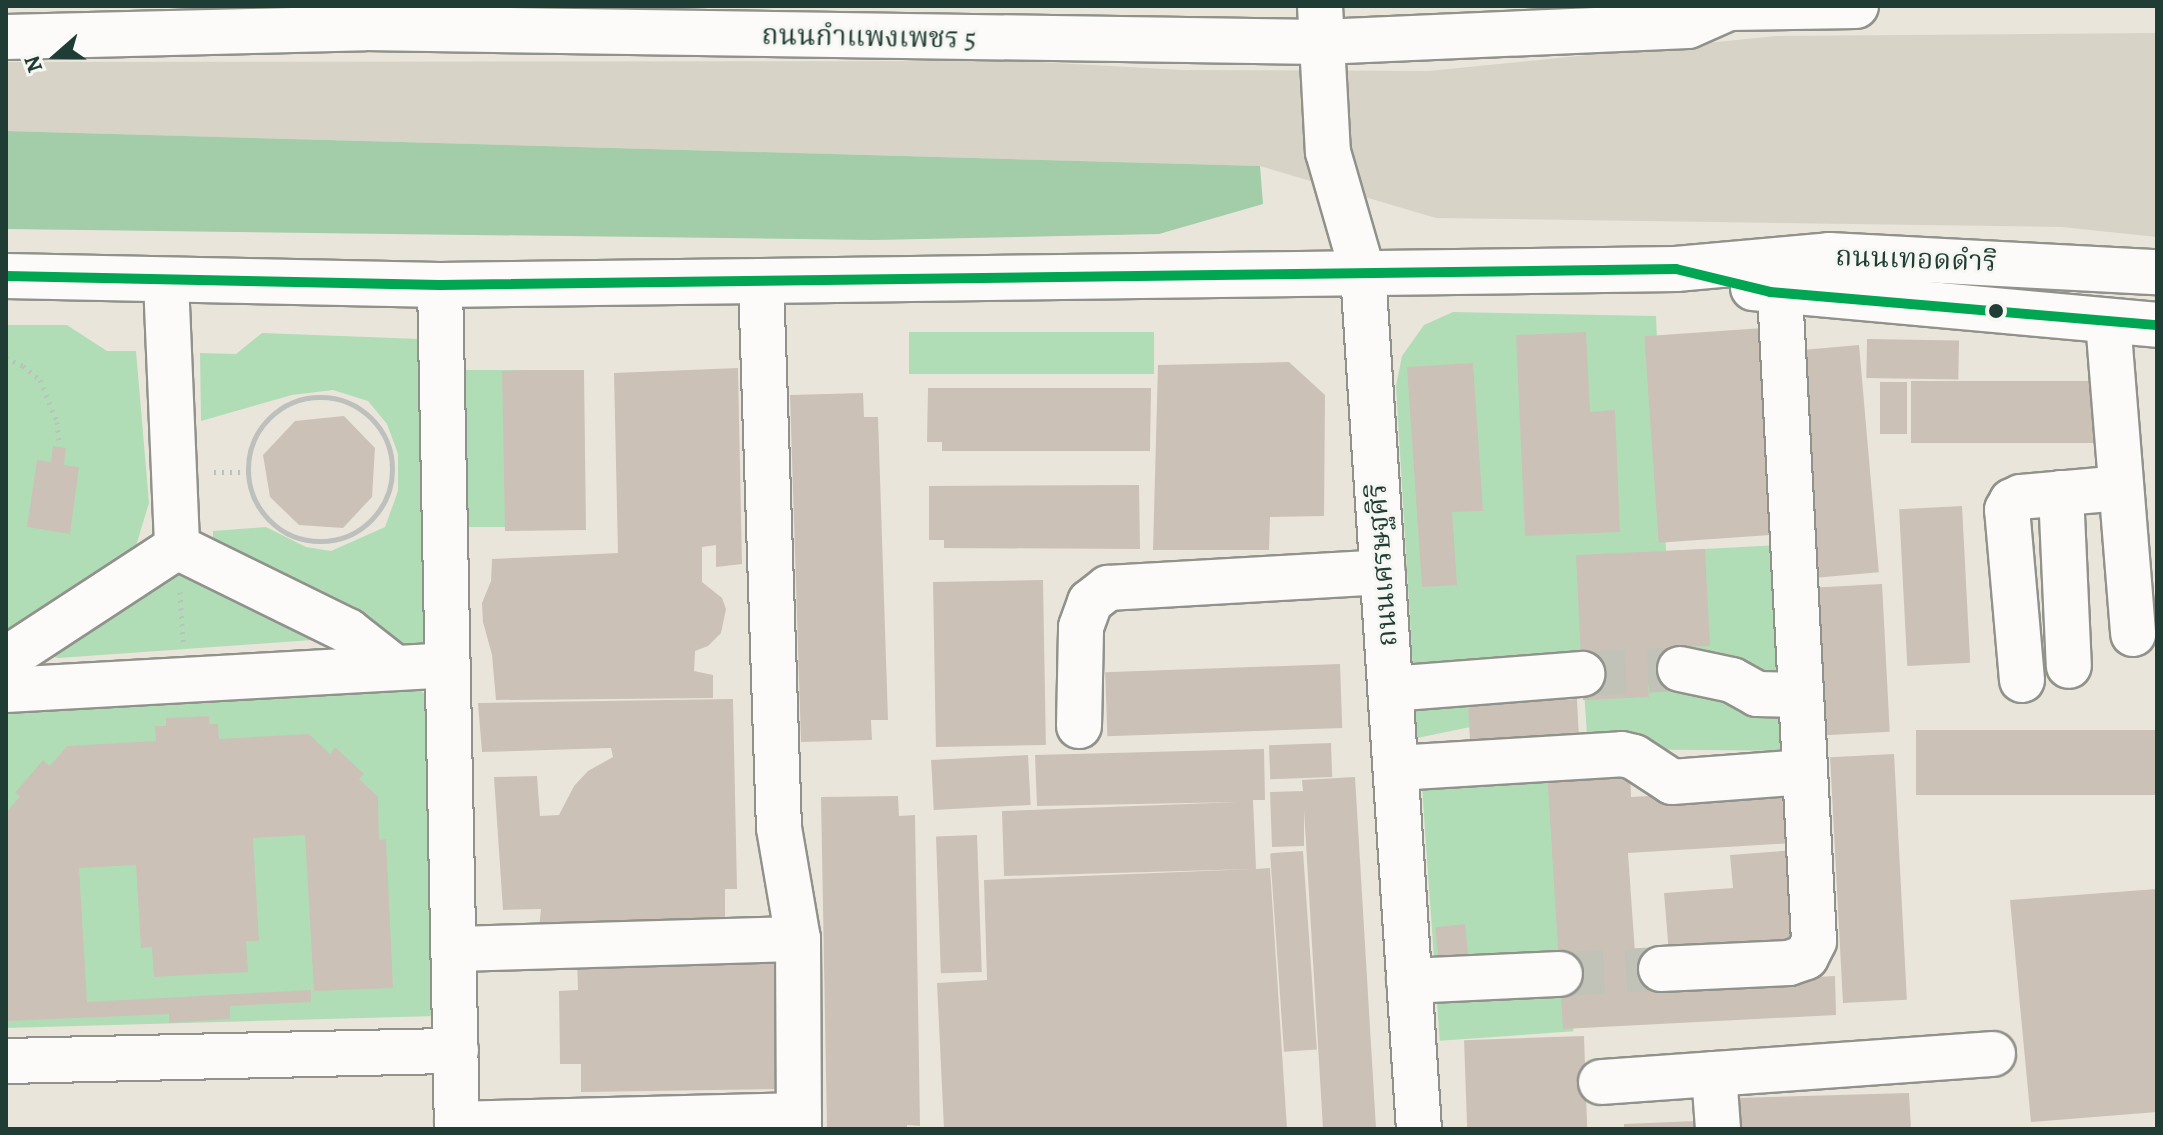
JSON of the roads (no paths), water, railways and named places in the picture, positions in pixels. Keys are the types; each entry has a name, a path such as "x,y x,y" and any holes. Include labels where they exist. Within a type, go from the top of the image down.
{"street":[{"name":"ถนนกำแพงเพชร 5","path":"6,37 111,19 365,28 1320,24 1856,6"},
{"name":"ถนนเศรษฐศิริ","path":"1320,24 1328,152 1363,273 1419,1129"},
{"name":"ถนนเทอดดำริ","path":"6,276 440,285 1676,269 1829,255 2157,272"},
{"name":"ถนนเทอดดำริ","path":"1676,269 1780,293 2157,325"},
{"path":"166,281 177,547"},
{"path":"440,285 457,1126 799,1122 798,939 779,828 761,281"},
{"path":"1661,969 1789,963 1806,957 1814,941 1780,293"},
{"path":"2108,321 2133,634"},
{"path":"2022,680 2007,510 2012,501 2021,497 2121,488"},
{"path":"2061,493 2069,666"},
{"path":"6,659 177,547"},
{"path":"177,547 348,631 395,668"},
{"path":"1079,726 1081,627 1090,602 1108,588 1383,572"},
{"path":"6,690 447,665"},
{"path":"1680,669 1732,680 1757,694 1801,695"},
{"path":"1390,689 1582,674"},
{"path":"1396,768 1622,754 1634,757 1672,782 1805,772"},
{"path":"454,949 798,939"},
{"path":"1409,981 1560,974"},
{"path":"6,1061 456,1051"},
{"path":"1601,1082 1993,1054"},
{"path":"1714,1074 1718,1129"}],"tunnel":[{"path":"1582,674 1680,669"},
{"path":"1560,974 1661,969"}]}
